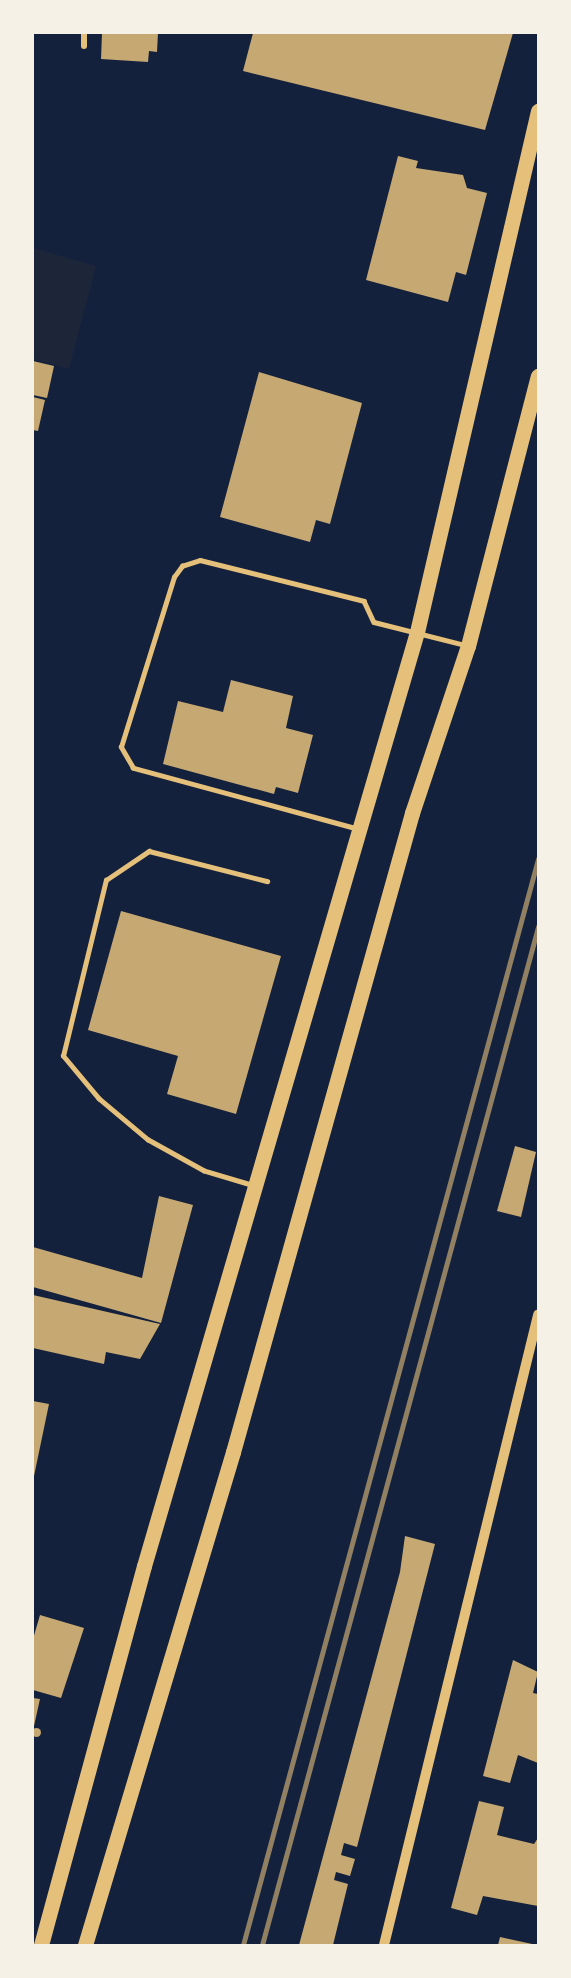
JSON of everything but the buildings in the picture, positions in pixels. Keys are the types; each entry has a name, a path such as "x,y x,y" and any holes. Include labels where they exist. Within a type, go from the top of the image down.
{"main road":[{"path":"41,1945 144,1566 257,1187 417,632 538,111"},
{"path":"85,1945 247,1407 412,813 468,646 538,376"}],"street":[{"path":"84,33 84,46"},
{"path":"384,1945 538,1315"}],"lane":[{"path":"361,830 133,768 122,747 174,577 182,566 200,560 364,601 374,622 468,646"},
{"path":"257,1187 204,1171 148,1140 99,1100 63,1056 106,880 149,851 267,881"}],"shaded area":[{"path":"33,248 96,266 69,369 33,359"}],"railway":[{"path":"243,1945 538,859"},
{"path":"262,1945 538,927"}]}
